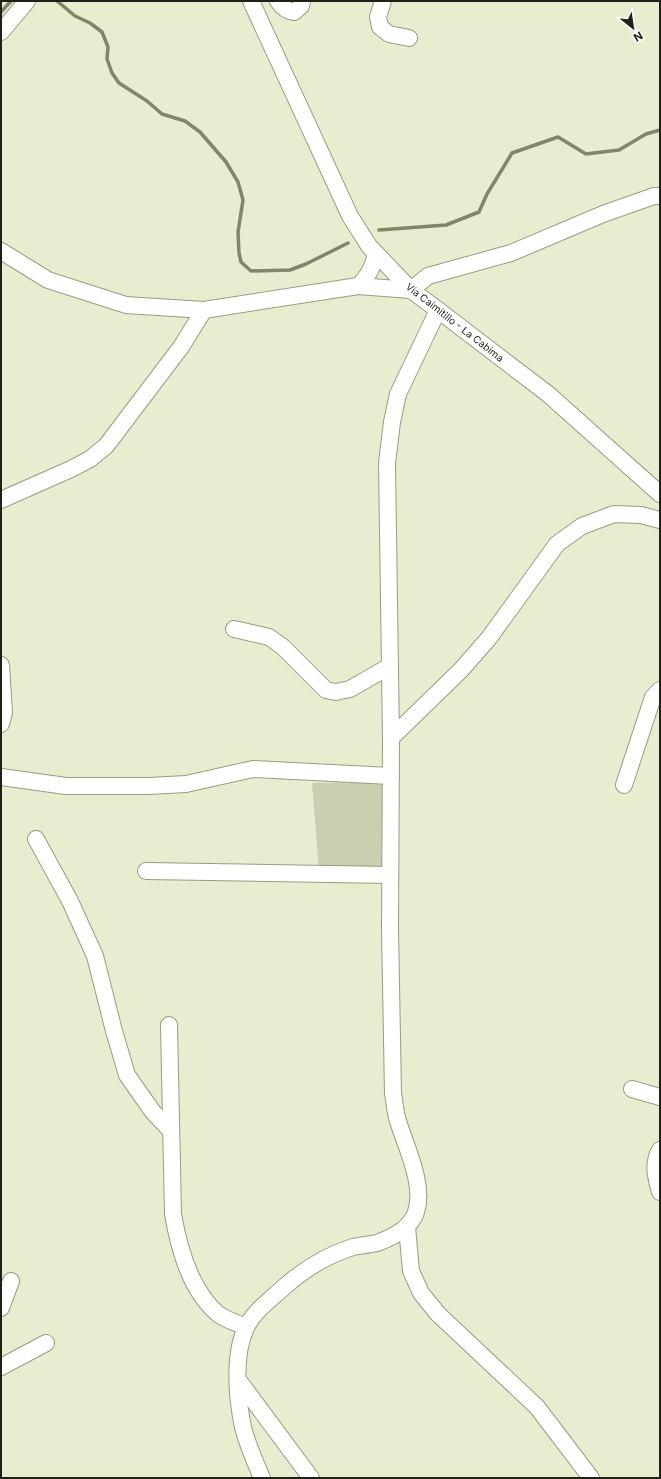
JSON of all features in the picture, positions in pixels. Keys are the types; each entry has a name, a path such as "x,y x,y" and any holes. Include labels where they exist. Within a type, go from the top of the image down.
{"street":[{"path":"1,32 27,1"},
{"name":"Vía Caimitillo - La Cabima","path":"252,1 350,216 373,250 411,290 548,394 660,494"},
{"path":"278,1 288,11 294,12 301,6 302,1"},
{"path":"383,1 378,18 380,27 389,34 409,38"},
{"path":"1,251 48,280 126,305 204,310 358,286 411,290 428,276 511,253 603,214 654,196 660,196"},
{"path":"358,286 368,276 372,267 373,250"},
{"path":"1,500 72,469 90,459 106,446 181,347 204,310"},
{"path":"262,1478 243,1428 237,1379 240,1346 246,1327 260,1308 295,1277 324,1259 354,1247 376,1243 407,1227 416,1213 418,1200 417,1186 411,1159 398,1120 393,1094 390,928 392,738 387,463 392,422 398,394 438,310"},
{"path":"392,738 461,670 489,638 557,544 582,526 614,514 641,515 660,520"},
{"path":"234,629 269,637 283,647 326,690 336,692 350,689 390,666"},
{"path":"1,665 4,713 1,724"},
{"path":"624,785 653,697 660,690"},
{"path":"1,777 66,786 148,786 186,784 253,769 391,776"},
{"path":"36,839 70,901 95,956 114,1031 128,1075 153,1112 171,1131"},
{"path":"146,872 390,875"},
{"path":"169,1025 173,1214 180,1250 201,1294 218,1313 226,1319 246,1327"},
{"path":"632,1089 660,1097"},
{"path":"660,1150 655,1164 656,1179 660,1192"},
{"path":"407,1227 411,1271 421,1293 438,1314 537,1407 590,1478"},
{"path":"1,1308 11,1281"},
{"path":"1,1367 46,1342"},
{"path":"237,1379 310,1478"}],"green space":[{"path":"384,782 384,871 319,871 312,783"}],"waterway":[{"path":"1,12 11,1"},
{"path":"57,1 75,16 90,23 102,32 108,47 107,59 112,73 119,83 147,101 162,114 185,121 200,132 226,162 238,182 243,200 238,232 239,253 241,262 251,271 290,270 306,264 348,243"},
{"path":"379,230 446,225 479,212 487,194 512,153 558,137 586,154 619,150 646,134 660,130"}]}
